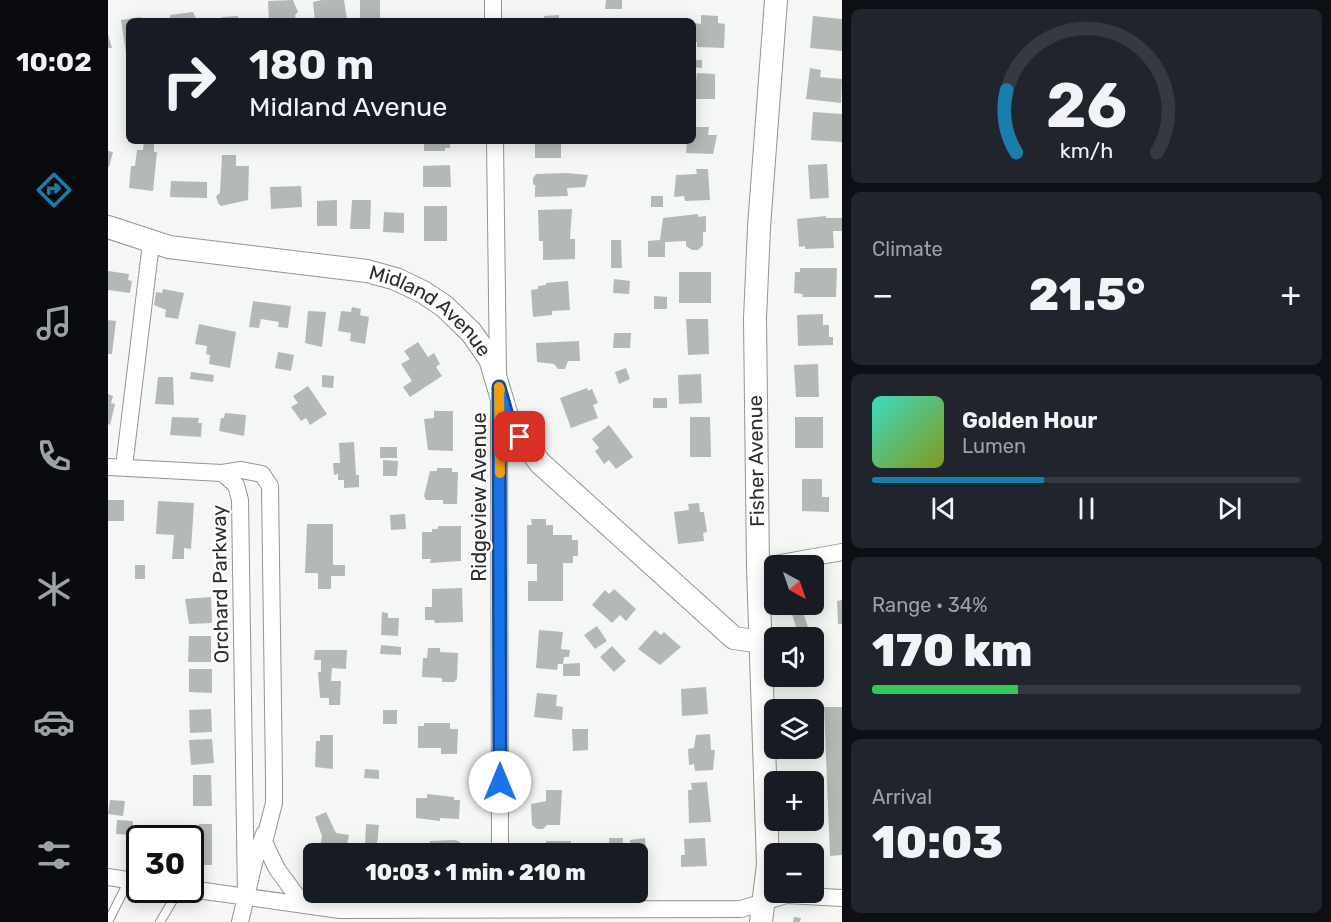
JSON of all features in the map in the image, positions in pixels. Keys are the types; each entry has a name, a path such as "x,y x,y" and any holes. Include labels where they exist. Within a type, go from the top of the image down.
{"street":[{"path":"493,0 493,18"},
{"name":"Fisher Avenue","path":"763,912 768,864 758,567 755,319 759,227 776,0"},
{"name":"Ridgeview Avenue","path":"495,144 499,387 500,843"},
{"name":"Midland Avenue","path":"108,227 151,243 367,271 396,279 444,306 471,332 490,359 508,419 540,463 734,638 761,642"},
{"path":"151,243 116,467 222,472 241,470 261,474 270,486 272,495 274,803 240,922"},
{"name":"Orchard Parkway","path":"222,472 236,485 240,500 246,897"},
{"path":"758,567 842,552"},
{"path":"264,834 268,854 302,903"},
{"path":"108,878 126,880"},
{"path":"204,891 340,910 741,909 763,912 786,895 842,898"},
{"path":"500,903 500,910"}],"lane":[{"path":"108,922 112,905 126,890"},
{"path":"160,922 172,903"}],"building":[{"path":"293,0 298,12 296,18 269,18 268,1"},
{"path":"344,0 347,18 315,18 313,2"},
{"path":"360,0 380,0 380,18 360,18"},
{"path":"606,0 622,0 622,9 605,9"},
{"path":"193,12 196,18 170,18 170,15"},
{"path":"559,15 559,18 544,18 544,16"},
{"path":"701,15 718,16 718,23 725,24 724,48 697,47 696,23 701,24"},
{"path":"238,16 238,18 222,18"},
{"path":"813,16 842,19 842,51 810,48"},
{"path":"126,19 126,53 121,20"},
{"path":"108,34 112,48 108,48"},
{"path":"696,60 702,60 702,68 696,67"},
{"path":"810,68 821,70 820,77 842,79 841,103 806,99"},
{"path":"697,73 715,74 715,99 696,99"},
{"path":"813,112 842,114 842,142 811,140"},
{"path":"696,127 709,127 708,135 717,135 713,154 686,153 687,144 696,144"},
{"path":"144,144 154,144 154,152 157,152 153,191 129,188 131,166 135,166 137,150 143,150"},
{"path":"424,144 450,144 450,148 445,148 445,151 424,151"},
{"path":"535,144 561,144 561,158 535,158"},
{"path":"108,151 113,152 109,167 108,167"},
{"path":"222,155 236,155 236,166 249,166 248,200 221,206 218,203 216,196 220,193"},
{"path":"827,164 829,198 810,199 808,165"},
{"path":"450,165 451,187 423,187 423,166"},
{"path":"696,169 708,169 710,200 685,201 684,196 674,197 676,175 697,174"},
{"path":"536,174 588,175 585,187 567,188 568,196 535,197 535,187 537,187 533,184 533,178"},
{"path":"171,181 207,182 207,198 170,197"},
{"path":"301,186 302,207 271,209 270,187"},
{"path":"651,196 663,196 663,207 651,207"},
{"path":"337,200 337,226 317,226 317,201"},
{"path":"352,200 371,200 370,229 350,229"},
{"path":"424,206 447,206 447,241 424,241"},
{"path":"572,209 570,239 575,239 575,259 543,260 543,241 539,241 538,210"},
{"path":"384,212 404,213 404,233 383,232"},
{"path":"698,214 698,217 706,216 706,232 703,232 703,245 698,250 692,250 686,246 686,241 665,242 665,257 648,257 648,241 660,240 663,218"},
{"path":"826,216 826,218 842,218 842,231 833,231 834,248 805,249 805,246 799,247 797,219"},
{"path":"611,240 621,240 622,268 611,268"},
{"path":"800,268 837,268 836,297 802,297 803,294 794,293 795,272 800,272"},
{"path":"108,271 129,274 128,280 132,281 130,293 108,290"},
{"path":"679,272 711,272 711,303 679,303"},
{"path":"614,279 630,281 629,294 613,293"},
{"path":"568,281 570,310 552,311 552,315 533,317 531,290 538,289 538,286 546,285 546,283"},
{"path":"163,289 184,293 178,319 165,317 166,310 154,305 156,292 162,293"},
{"path":"654,296 667,297 667,309 654,309"},
{"path":"253,301 291,306 288,328 278,327 279,322 261,319 259,328 249,327"},
{"path":"352,307 361,309 360,315 369,317 365,344 350,341 351,333 338,331 341,311 351,312"},
{"path":"308,311 326,312 322,347 305,343"},
{"path":"823,314 823,325 829,325 829,337 833,337 833,345 798,346 797,315"},
{"path":"686,319 708,319 709,354 688,355"},
{"path":"108,320 116,321 112,354 108,354"},
{"path":"199,324 236,332 230,368 209,364 210,355 206,354 207,346 195,344"},
{"path":"614,333 631,333 630,348 613,348"},
{"path":"579,341 580,361 568,361 565,369 558,369 554,364 537,362 536,343"},
{"path":"418,342 428,357 434,353 440,364 436,367 442,376 410,397 403,387 412,381 401,364 410,359 404,351"},
{"path":"278,352 294,355 291,371 275,368"},
{"path":"818,364 819,397 796,397 794,365"},
{"path":"626,368 630,379 619,384 615,372"},
{"path":"191,372 214,375 213,382 190,379"},
{"path":"701,374 702,403 679,404 678,375"},
{"path":"322,375 334,376 333,388 322,387"},
{"path":"158,377 173,377 174,405 155,404"},
{"path":"308,386 327,414 310,425 306,418 301,421 291,407 298,403 293,396"},
{"path":"587,388 588,391 592,389 598,403 593,405 598,418 571,428 560,398"},
{"path":"108,394 113,396 111,403 115,404 110,425 108,424"},
{"path":"653,398 667,398 667,408 653,408"},
{"path":"434,411 453,411 453,451 428,450 424,419 434,418"},
{"path":"225,413 246,415 244,436 219,431 221,418 224,418"},
{"path":"172,417 199,418 198,423 202,423 201,437 170,435"},
{"path":"690,417 710,417 711,457 690,457"},
{"path":"795,417 823,417 823,448 795,448"},
{"path":"609,425 633,457 616,469 609,460 604,464 595,451 599,448 592,439"},
{"path":"354,442 359,487 344,488 344,480 338,480 338,474 334,475 333,463 340,463 339,443"},
{"path":"380,447 397,447 397,458 380,458"},
{"path":"383,460 398,461 397,476 383,476"},
{"path":"437,468 452,468 452,472 458,472 457,504 443,504 443,500 426,500 424,496 430,471 437,471"},
{"path":"802,479 822,479 822,497 829,497 829,512 802,511"},
{"path":"108,500 124,500 124,521 108,521"},
{"path":"158,501 194,503 191,549 184,548 184,559 172,559 174,535 156,534"},
{"path":"699,503 700,512 704,512 707,532 703,533 704,541 678,544 674,512 689,510 688,504"},
{"path":"405,514 406,529 391,530 390,515"},
{"path":"531,519 546,519 546,525 553,525 553,535 572,535 572,540 578,540 578,556 573,556 573,563 563,563 563,601 528,601 528,581 537,581 537,564 527,564 527,525 532,525"},
{"path":"307,524 333,524 333,565 345,565 345,576 331,576 331,589 318,589 318,573 305,573"},
{"path":"438,526 461,526 461,561 430,563 431,559 422,559 422,532 432,532 432,529 438,529"},
{"path":"135,565 145,565 145,579 135,579"},
{"path":"462,588 463,622 435,623 434,620 425,620 425,607 432,607 432,589"},
{"path":"614,589 636,609 626,621 620,615 612,623 592,605 605,590 609,594"},
{"path":"211,597 212,623 189,624 185,599"},
{"path":"842,600 842,624 838,624 837,601"},
{"path":"382,612 388,613 388,618 399,618 398,636 381,635"},
{"path":"792,615 804,615 808,627 796,627"},
{"path":"597,626 607,641 595,649 584,635"},
{"path":"539,630 563,632 561,649 570,650 569,657 564,657 563,664 558,664 557,670 536,668"},
{"path":"655,630 661,635 664,632 681,647 660,665 638,649"},
{"path":"189,636 211,636 211,662 188,662"},
{"path":"381,645 401,647 401,655 380,654"},
{"path":"612,646 626,661 614,672 600,657"},
{"path":"428,648 440,648 440,652 458,653 457,679 454,682 442,682 442,678 422,677 423,658 427,658"},
{"path":"315,650 347,650 346,669 332,668 331,681 341,681 340,705 329,705 329,698 320,698 318,672 321,672 321,660 314,660"},
{"path":"580,663 580,676 563,676 563,664"},
{"path":"189,669 212,669 212,693 189,692"},
{"path":"706,687 708,714 682,716 681,689"},
{"path":"537,693 557,695 556,706 563,707 562,720 534,717"},
{"path":"824,707 842,707 842,855 830,856"},
{"path":"211,709 212,732 190,733 189,710"},
{"path":"383,710 397,710 397,724 383,724"},
{"path":"424,723 450,723 450,729 458,729 457,754 441,754 441,748 418,748 418,726 424,726"},
{"path":"572,729 588,729 588,750 573,751"},
{"path":"710,734 711,750 715,750 713,770 695,771 694,764 689,765 688,749 694,748 696,735"},
{"path":"320,735 333,735 333,769 315,767 316,741 320,741"},
{"path":"212,739 214,763 191,765 189,740"},
{"path":"365,769 379,770 379,779 364,778"},
{"path":"193,775 211,775 212,806 193,806"},
{"path":"707,782 711,822 689,823 688,790 692,790 691,783"},
{"path":"546,790 562,790 560,825 547,825 543,829 537,829 532,825 531,804 546,801"},
{"path":"427,794 454,797 454,800 460,800 459,819 440,818 440,821 416,818 416,798 427,798"},
{"path":"110,800 125,801 123,816 108,814"},
{"path":"326,812 336,833 349,835 347,843 321,843 322,836 315,817"},
{"path":"117,820 133,821 133,825 126,825 126,835 116,834"},
{"path":"212,824 212,865 204,865 204,825 199,825"},
{"path":"366,824 379,825 377,843 365,843"},
{"path":"609,838 623,838 623,843 609,843"},
{"path":"645,838 645,843 630,843 630,840"},
{"path":"705,838 707,866 681,867 681,855 685,855 684,839"},
{"path":"455,840 460,843 430,843 430,841"},
{"path":"546,841 571,841 571,843 546,843"},
{"path":"794,917 801,918 800,922 793,922"}],"slow traffic":[{"path":"500,390 499,387 500,473"}],"route":[{"path":"500,782 499,387 508,419 520,437"}]}
